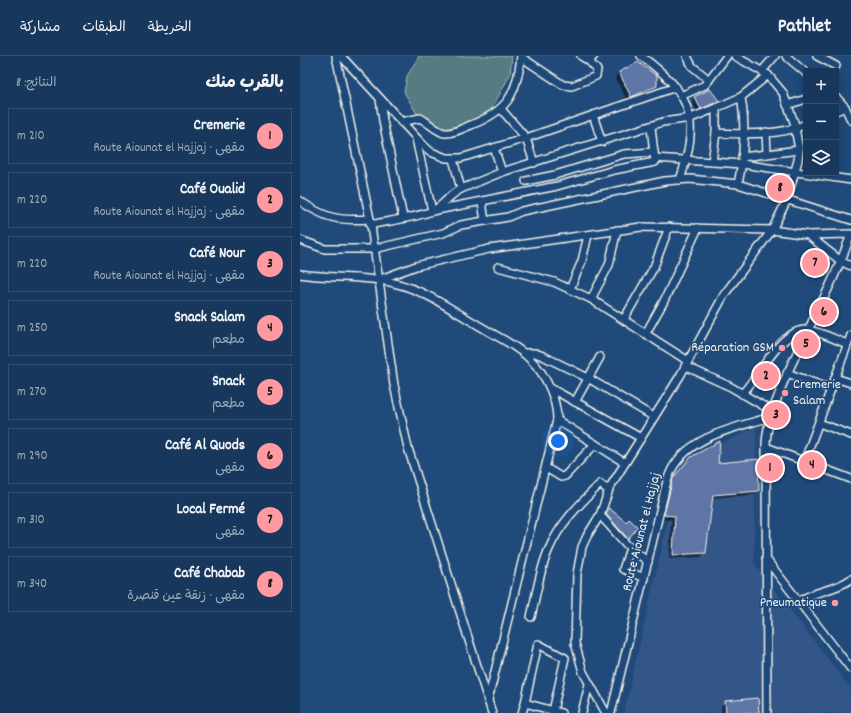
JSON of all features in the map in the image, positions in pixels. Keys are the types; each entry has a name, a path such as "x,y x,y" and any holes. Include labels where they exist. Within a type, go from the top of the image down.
{"street":[{"path":"336,56 370,222 394,385 408,448 492,713"},
{"path":"341,56 416,138 431,152 446,158 453,158 494,148 676,87"},
{"path":"401,122 420,118 440,131 453,132 487,119 501,109 513,91 518,79 521,57 563,85 569,86 596,76 597,70 591,59 580,56"},
{"path":"641,56 667,76 676,87 691,118 686,160 680,180"},
{"path":"687,56 692,66 710,80"},
{"path":"681,96 705,86 727,56"},
{"path":"606,713 583,672 575,643 576,580 582,547 586,536 600,515 608,490 687,363 730,287 772,230 787,200 795,173 799,150 796,129 783,93 765,73 735,56"},
{"path":"432,211 444,203 451,194 502,172 651,126 677,119 691,118 741,97 765,73 775,56"},
{"path":"786,56 803,70"},
{"path":"817,56 836,66"},
{"path":"738,184 742,161 745,118 741,97"},
{"path":"380,99 403,218"},
{"path":"787,105 803,100"},
{"path":"839,100 848,109 851,120"},
{"path":"712,162 716,133 716,108"},
{"path":"501,109 526,138 534,163"},
{"path":"593,115 602,142"},
{"path":"300,200 326,216 335,219 370,222 403,218 482,202 655,162 651,126"},
{"path":"716,133 743,134 796,129 803,126"},
{"path":"766,132 767,154"},
{"path":"416,138 432,211"},
{"path":"494,148 502,172"},
{"path":"526,181 555,175 624,154 654,155 712,162 742,161 767,154 799,150"},
{"path":"453,158 461,189"},
{"path":"742,161 795,173 851,180"},
{"path":"300,240 325,249 374,249 443,233 461,225 508,217 522,211 680,180 738,184 851,220"},
{"path":"482,202 485,221"},
{"path":"378,280 416,266 489,249 641,227 772,230 808,235 851,234 842,262 787,373 771,414 766,434 767,713"},
{"path":"624,319 654,267 669,227"},
{"path":"646,333 664,301 698,228"},
{"path":"591,299 609,264 617,230"},
{"path":"570,289 582,261 588,235"},
{"path":"808,235 842,262 851,266"},
{"path":"498,267 532,275 570,289 591,299 646,333 687,363 742,394 771,414"},
{"path":"300,274 378,280 405,286 425,295 524,353 538,367 550,388 556,404 557,420 488,700"},
{"path":"742,394 754,381 768,357 782,342 793,334 807,330 847,344"},
{"path":"804,462 851,334"},
{"path":"524,353 535,353 543,356 588,378 654,417"},
{"path":"575,402 600,357"},
{"path":"787,373 831,389"},
{"path":"835,378 851,383"},
{"path":"550,388 641,438"},
{"name":"Route Aiounat el Hajjaj","path":"611,713 668,478 676,462 692,447 717,433 771,414"},
{"path":"557,420 625,463"},
{"path":"819,423 851,435"},
{"path":"546,468 561,476 565,476 594,444"},
{"path":"766,447 851,479"},
{"path":"531,617 548,551 557,534 578,505 600,484 608,490"},
{"path":"600,515 630,548 648,562"},
{"path":"630,548 623,569 644,578"},
{"path":"766,559 851,669"},
{"path":"799,601 813,592 839,587 851,579"},
{"path":"522,713 538,644 565,658 553,712"},
{"path":"582,713 589,684"},
{"path":"525,703 553,712 562,713"}],"shaded area":[{"path":"756,427 754,563 851,689 851,713 624,713 681,463"}],"green space":[{"path":"419,56 512,56 510,75 491,110 465,125 439,132 420,119 404,92 407,76"}],"building":[{"path":"638,62 657,76 657,86 631,97 619,72"},
{"path":"710,89 719,101 701,109 694,97"},
{"path":"720,441 718,463 758,459 759,491 713,495 706,553 673,555 675,516 664,515 673,478 691,457"},
{"path":"609,508 626,522 629,519 638,527 628,539 606,514"},
{"path":"758,698 759,713 726,713 725,701"}],"place":[{"name":"Café Chabab","path":"780,188"},
{"name":"Local Fermé","path":"815,263"},
{"name":"Café Al Quods","path":"824,312"},
{"name":"Snack","path":"806,344"},
{"name":"Réparation GSM","path":"782,348"},
{"name":"Café Oualid","path":"766,376"},
{"name":"Cremerie Salam","path":"785,393"},
{"name":"Café Nour","path":"776,415"},
{"name":"Snack Salam","path":"812,465"},
{"name":"Cremerie","path":"770,468"},
{"name":"Pneumatique","path":"835,603"}]}
